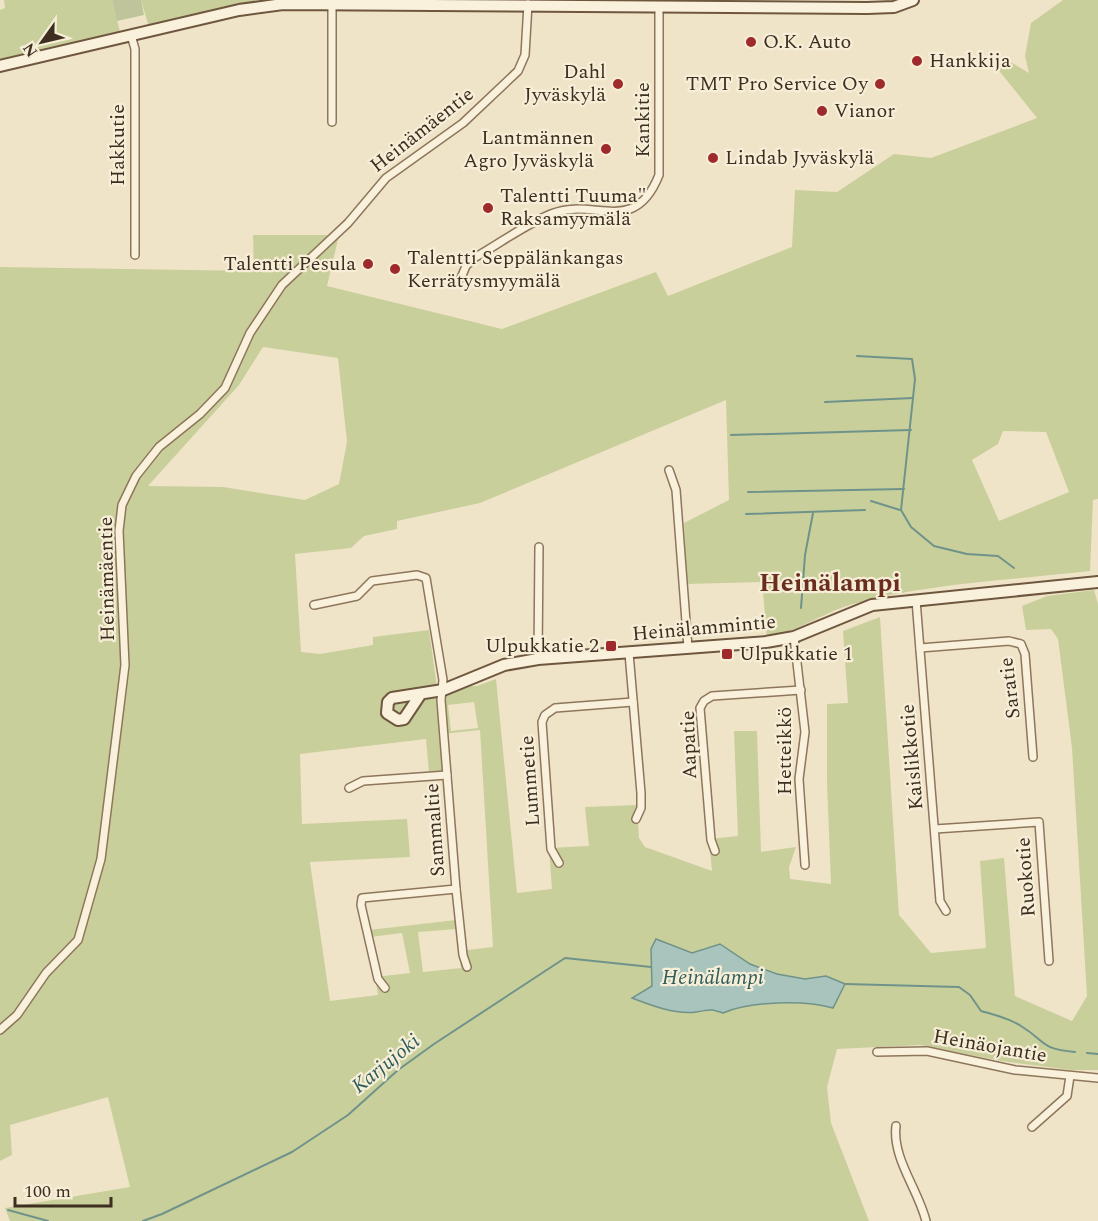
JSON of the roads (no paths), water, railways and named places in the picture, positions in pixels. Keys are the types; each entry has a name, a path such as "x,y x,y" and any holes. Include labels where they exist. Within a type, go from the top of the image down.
{"street":[{"path":"0,66 239,10 282,4 332,2 894,7 913,0"},
{"path":"332,2 332,122"},
{"name":"Heinämäentie","path":"0,1030 17,1015 46,973 78,940 101,859 125,665 120,516 131,485 151,456 200,414 225,388 250,333 282,285 348,223 386,177 463,123 518,71 525,55 528,4"},
{"name":"Kankitie","path":"461,278 466,266 474,258 549,214 566,210 622,212 634,208 653,190 659,175 659,6"},
{"name":"Hakkutie","path":"131,35 135,49 135,255"},
{"path":"669,470 676,490 678,546 688,648"},
{"path":"538,659 539,547"},
{"name":"Sammaltie","path":"314,605 357,596 372,580 417,575 426,578 443,690 441,700 456,889 463,955 467,967"},
{"name":"Heinälammintie","path":"420,695 443,690 504,665 538,659 766,642 794,637 872,605 1098,582"},
{"name":"Kaislikkotie","path":"916,600 940,901 946,911"},
{"name":"Hetteikkö","path":"794,637 805,732 799,779 805,865"},
{"name":"Saratie","path":"920,648 1009,641 1021,644 1025,654 1034,757"},
{"path":"629,653 641,808 636,819"},
{"name":"Aapatie","path":"715,851 711,840 700,708 704,701 712,696 801,690"},
{"name":"Lummetie","path":"559,863 552,849 542,722 544,715 555,708 633,702"},
{"path":"350,788 363,781 447,775"},
{"name":"Ruokotie","path":"935,829 1039,822 1049,961"},
{"path":"385,988 378,979 361,905 362,898 456,889"},
{"name":"Heinäojantie","path":"876,1052 927,1051 1015,1070 1098,1078"},
{"path":"1032,1127 1067,1096 1070,1076"},
{"path":"896,1126 897,1150 916,1188 926,1221"}],"water":[{"name":"Heinälampi","path":"656,939 692,953 720,944 750,964 777,974 805,979 826,976 845,984 833,1008 821,1005 778,1003 748,1006 723,1013 712,1010 688,1013 663,1009 632,998 652,986 651,949"}],"waterway":[{"path":"857,356 912,359 915,379 901,510 911,527 934,546 967,554 998,556 1014,568"},
{"path":"825,402 913,398"},
{"path":"731,435 911,430"},
{"path":"748,492 904,489"},
{"path":"871,501 900,510"},
{"path":"746,514 865,510"},
{"path":"801,608 805,555 813,513"},
{"name":"Karjujoki","path":"143,1221 292,1152 348,1115 398,1070 434,1044 565,958 651,967"},
{"path":"845,984 959,987 970,995 981,1011 1016,1023 1049,1047 1075,1052"},
{"path":"1087,1053 1098,1054"},
{"name":"Karjujoki","path":"8,1210 48,1221"}],"place":[{"name":"O.K. Auto","path":"751,42"},
{"name":"Hankkija","path":"917,61"},
{"name":"Dahl Jyväskylä","path":"618,84"},
{"name":"TMT Pro Service Oy","path":"880,84"},
{"name":"Vianor","path":"822,111"},
{"name":"Lantmännen Agro Jyväskylä","path":"606,149"},
{"name":"Lindab Jyväskylä","path":"713,158"},
{"name":"Talentti Tuuma\" Raksamyymälä","path":"488,208"},
{"name":"Talentti Pesula","path":"368,264"},
{"name":"Talentti Seppälänkangas Kerrätysmyymälä","path":"395,269"},
{"name":"Ulpukkatie 2","path":"611,646"},
{"name":"Ulpukkatie 1","path":"727,654"}],"district":[{"name":"Heinälampi","path":"830,583"}]}
